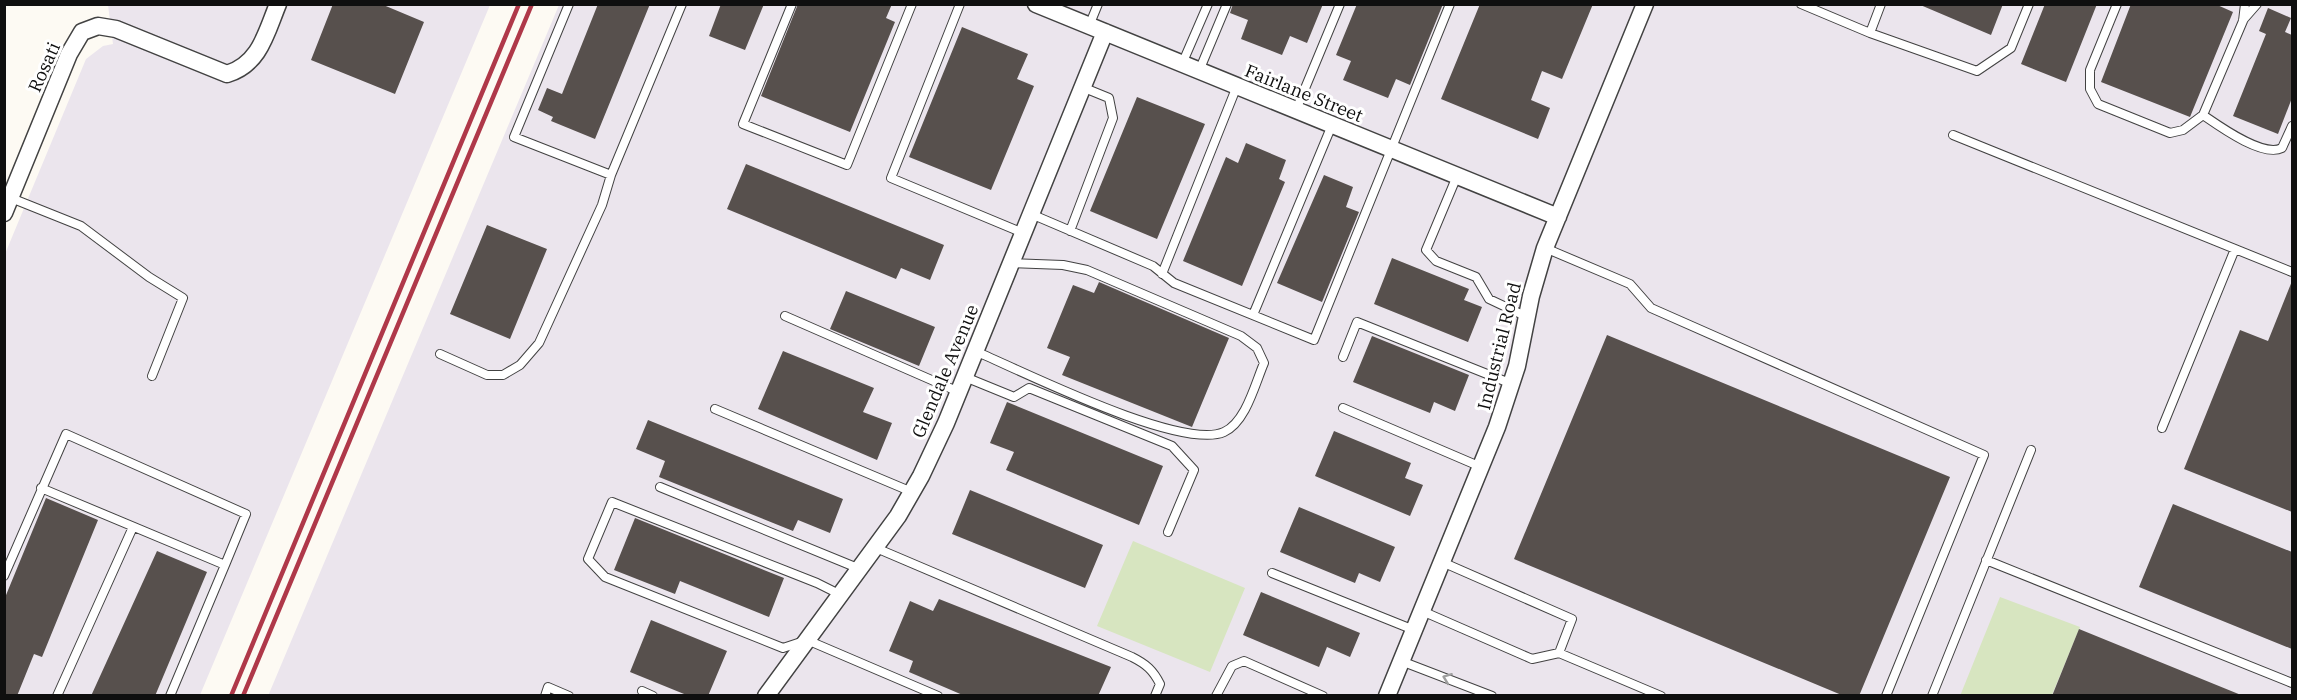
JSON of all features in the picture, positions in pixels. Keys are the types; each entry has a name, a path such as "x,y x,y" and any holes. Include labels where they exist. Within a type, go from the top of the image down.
{"street":[{"name":"Rosati","path":"8,206 69,54 82,32 98,26 116,29 227,74 243,69 258,53 278,4"},
{"name":"Fairlane Street","path":"1035,4 1558,217"},
{"name":"Industrial Road","path":"1387,696 1481,467 1512,384 1545,248 1645,4"},
{"name":"Glendale Avenue","path":"766,696 876,548 912,492 962,384 1082,87 1097,29"}],"lane":[{"path":"569,4 514,137 611,175"},
{"path":"440,354 486,375 503,375 520,365 539,343 602,205 611,175 682,4"},
{"path":"792,4 743,124 847,165 912,4"},
{"path":"960,4 891,177 1023,233"},
{"path":"1097,29 1098,4"},
{"path":"1182,64 1208,4"},
{"path":"1199,71 1227,4"},
{"path":"1296,110 1340,4"},
{"path":"1031,214 1153,266 1174,283 1314,340 1450,4"},
{"path":"1801,4 1870,33 1977,71 2011,48 2030,4"},
{"path":"1870,33 1881,4"},
{"path":"2117,4 2090,69 2090,89 2098,104 2170,133 2183,130 2203,115 2243,21 2257,4"},
{"path":"2243,21 2244,4"},
{"path":"1162,274 1237,86"},
{"path":"1070,231 1113,118 1109,98 1082,87"},
{"path":"2203,115 2232,135 2270,151 2282,148 2292,126"},
{"path":"1252,315 1332,125"},
{"path":"1953,135 2292,272"},
{"path":"1457,176 1426,250 1436,261 1476,277 1489,299 1527,316"},
{"path":"8,206 81,226 149,278 183,298 152,376"},
{"path":"1545,248 1629,284 1651,308 1984,455 1886,696"},
{"path":"2162,428 2235,249"},
{"path":"975,351 1145,423 1199,436 1224,432 1237,423 1264,363 1257,348 1241,336 1087,270 1063,265 1011,263"},
{"path":"785,316 962,384 1014,397 1029,388 1172,446 1194,470 1168,532"},
{"path":"1343,357 1358,322 1512,384"},
{"path":"1343,408 1481,467"},
{"path":"715,409 912,492"},
{"path":"4,576 40,488 66,434 246,514 170,696"},
{"path":"1932,696 2031,450"},
{"path":"660,487 860,569"},
{"path":"40,488 225,565"},
{"path":"841,595 817,583 612,502 588,559 605,577 783,648 807,640 938,696"},
{"path":"57,696 133,527"},
{"path":"876,548 1132,657 1147,665 1155,674 1160,684 1155,696"},
{"path":"1986,560 2292,684"},
{"path":"1442,562 1572,619 1558,652"},
{"path":"1272,573 1414,630"},
{"path":"1422,611 1532,659 1558,652 1661,696"},
{"path":"1216,696 1232,666 1244,661 1323,696"},
{"path":"1401,661 1492,696"},
{"path":"545,696 548,687 569,696"},
{"path":"642,691 653,696"}],"shaded area":[{"path":"108,5 490,5 200,695 5,696 5,254 86,59 103,46 113,44"},
{"path":"559,5 2292,5 2292,695 268,696"}],"green space":[{"path":"1133,541 1245,588 1210,672 1097,626"},
{"path":"2000,597 2080,627 2052,695 1960,696"}],"building":[{"path":"333,4 381,4 424,22 395,94 311,60"},
{"path":"598,4 650,4 595,139 551,121 553,117 538,110 547,88 562,94"},
{"path":"721,4 764,4 745,50 709,36"},
{"path":"798,4 892,4 886,18 895,22 850,132 761,96"},
{"path":"1233,4 1323,4 1307,43 1290,36 1282,55 1241,39 1248,20 1230,13"},
{"path":"1357,4 1443,4 1410,85 1396,79 1388,98 1343,80 1351,61 1336,55"},
{"path":"1480,4 1593,4 1562,79 1542,71 1531,100 1550,108 1538,139 1441,99"},
{"path":"1918,4 2003,4 1991,35"},
{"path":"2045,4 2097,4 2066,82 2021,64"},
{"path":"2131,4 2215,4 2233,12 2190,117 2101,82"},
{"path":"2268,8 2291,18 2285,32 2292,35 2292,98 2278,134 2233,116 2266,34 2259,31"},
{"path":"962,27 1028,54 1017,79 1034,86 991,190 909,157"},
{"path":"1137,97 1205,124 1157,239 1090,211"},
{"path":"1246,143 1286,160 1279,179 1285,182 1242,286 1183,261 1226,157 1238,163"},
{"path":"746,164 944,245 930,280 901,268 896,279 727,209"},
{"path":"1324,175 1353,187 1346,207 1359,212 1322,302 1277,283"},
{"path":"487,225 547,249 510,339 450,314"},
{"path":"1392,258 1469,289 1464,300 1482,307 1468,342 1374,304"},
{"path":"2292,281 2292,512 2184,469 2240,330 2268,341"},
{"path":"1099,282 1229,338 1192,427 1062,375 1070,357 1047,348 1073,285 1094,293"},
{"path":"846,291 935,327 919,366 830,329"},
{"path":"1607,335 1950,477 1859,696 1844,696 1514,559"},
{"path":"1372,336 1469,375 1455,411 1434,402 1430,413 1353,382"},
{"path":"783,351 874,388 863,412 892,423 877,460 758,409"},
{"path":"1007,402 1163,466 1139,525 1006,470 1014,452 990,443"},
{"path":"648,420 843,499 830,533 798,520 793,531 659,477 665,461 636,449"},
{"path":"1334,431 1411,463 1405,478 1423,485 1410,516 1315,476"},
{"path":"970,490 1103,545 1085,588 952,534"},
{"path":"46,498 98,520 42,657 34,654 17,696 4,696 4,600"},
{"path":"2173,504 2292,552 2292,649 2139,587"},
{"path":"1299,507 1395,547 1380,582 1359,573 1355,583 1280,552"},
{"path":"635,518 784,578 769,617 680,581 675,594 614,570"},
{"path":"157,551 207,572 155,696 91,696"},
{"path":"1261,592 1360,633 1350,657 1327,647 1319,667 1243,635"},
{"path":"939,599 1111,667 1098,696 965,696 909,672 913,661 889,651 910,601 933,611"},
{"path":"651,620 727,651 708,696 689,696 630,672"},
{"path":"2079,629 2241,695 2241,696 2052,696"}],"railway":[{"path":"231,696 519,4"},
{"path":"243,696 532,4"}]}
